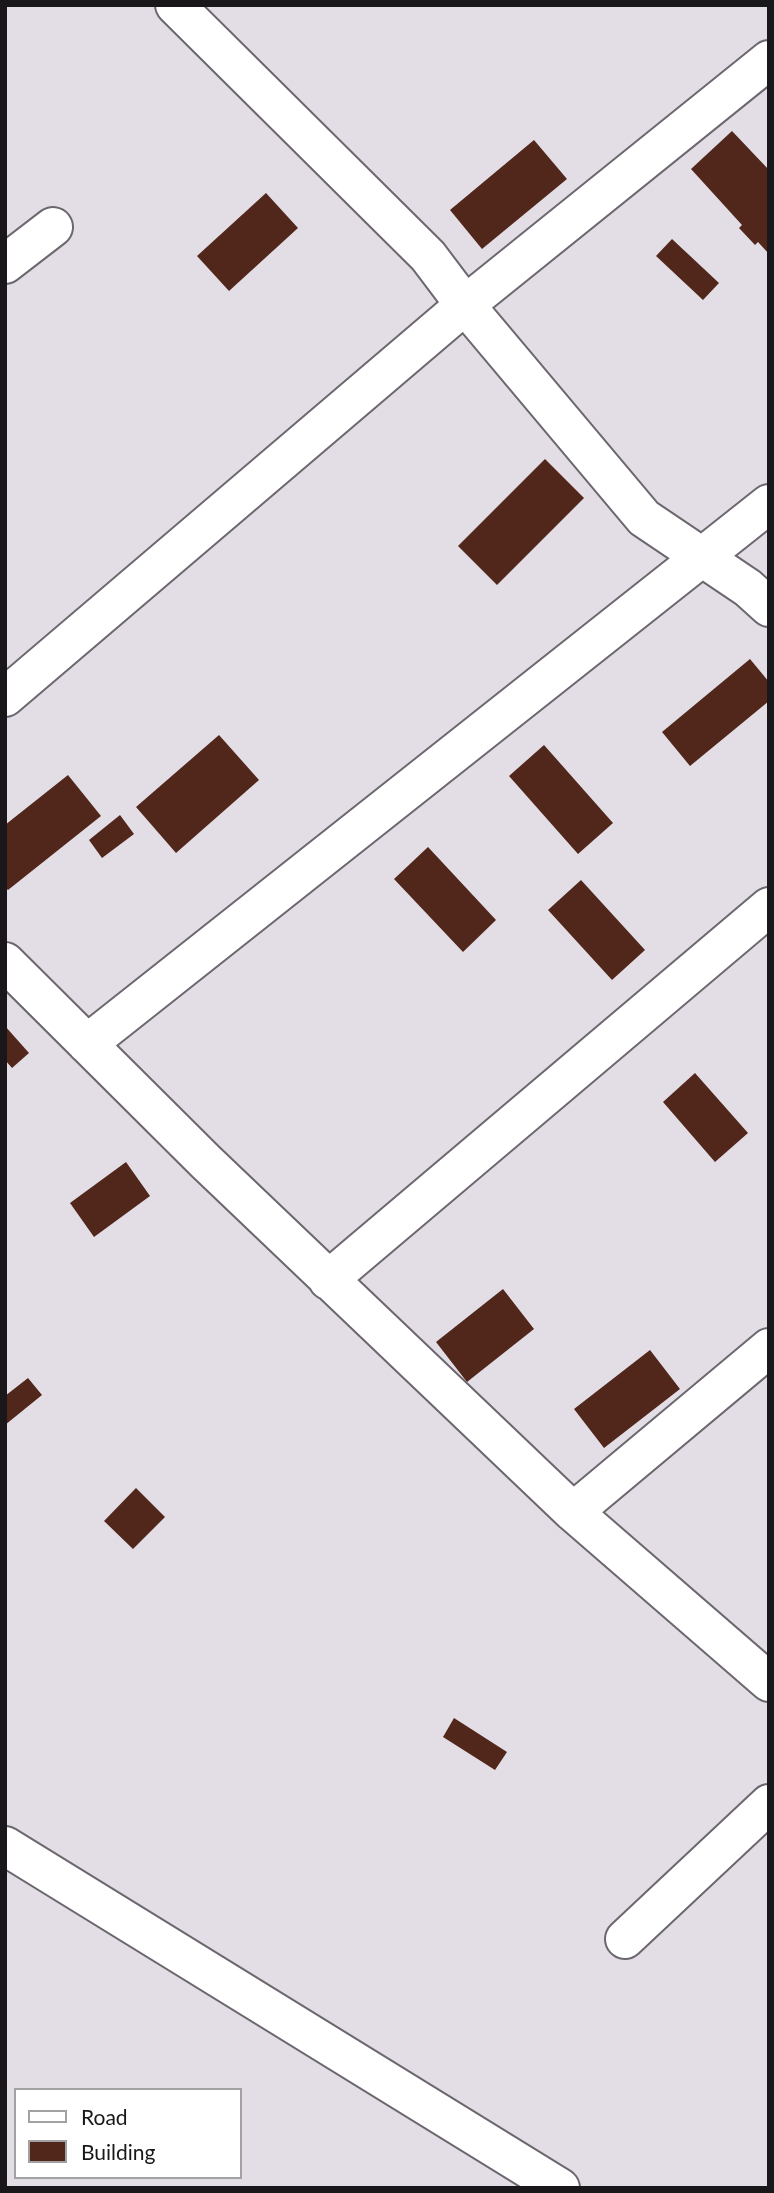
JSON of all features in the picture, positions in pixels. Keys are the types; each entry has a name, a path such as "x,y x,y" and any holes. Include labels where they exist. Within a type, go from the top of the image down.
{"street":[{"path":"175,5 428,256 465,305 644,519 748,588 769,607"},
{"path":"5,696 465,305 769,60"},
{"path":"5,264 53,227"},
{"path":"88,1044 769,504"},
{"path":"328,1280 769,907"},
{"path":"5,962 328,1280 573,1513 769,1682"},
{"path":"573,1513 769,1348"},
{"path":"625,1938 769,1804"},
{"path":"5,1846 560,2188"}],"building":[{"path":"732,131 769,170 769,254 758,242 755,245 739,228 742,225 691,169"},
{"path":"534,140 567,179 482,249 450,210"},
{"path":"266,193 298,228 229,291 197,256"},
{"path":"672,239 719,283 703,300 656,256"},
{"path":"545,459 584,498 497,585 458,546"},
{"path":"750,659 769,682 769,701 690,766 662,732"},
{"path":"219,735 259,780 176,853 136,807"},
{"path":"544,745 613,823 578,854 509,776"},
{"path":"68,775 101,816 8,890 5,887 5,825"},
{"path":"120,815 134,834 102,858 89,840"},
{"path":"428,847 496,920 463,952 394,879"},
{"path":"581,880 645,950 612,980 548,910"},
{"path":"5,1026 29,1053 12,1068 5,1060"},
{"path":"695,1073 748,1133 715,1162 663,1102"},
{"path":"126,1162 150,1196 94,1237 70,1203"},
{"path":"503,1289 534,1329 467,1382 436,1342"},
{"path":"650,1350 680,1389 604,1448 574,1409"},
{"path":"28,1378 42,1395 5,1425 5,1396"},
{"path":"136,1488 165,1517 133,1549 104,1521"},
{"path":"454,1718 507,1752 495,1770 443,1737"}]}
